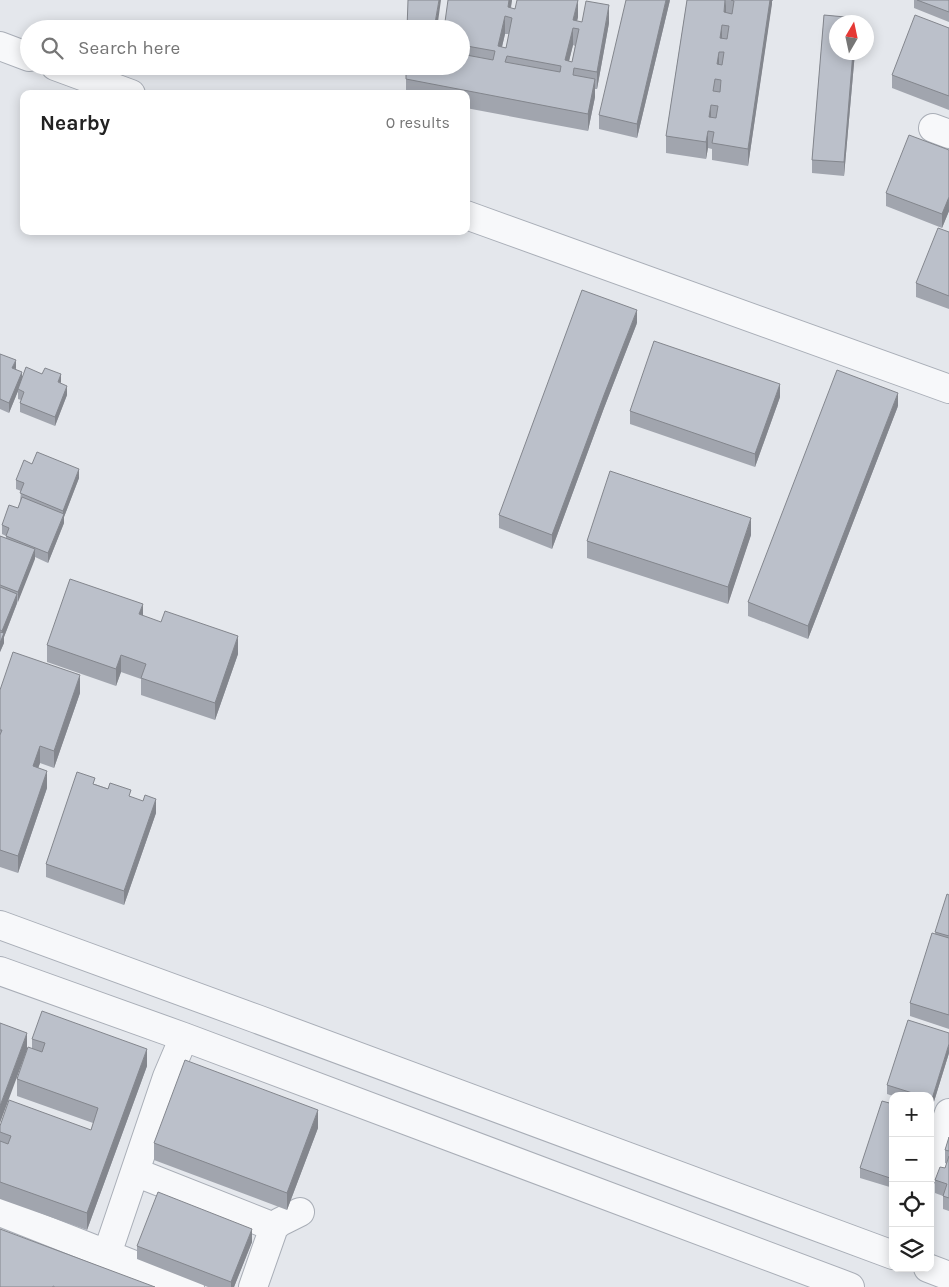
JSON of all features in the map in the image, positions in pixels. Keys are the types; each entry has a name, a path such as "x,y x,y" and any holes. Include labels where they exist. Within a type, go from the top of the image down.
{"street":[{"path":"0,46 20,54"},
{"path":"79,75 120,90"},
{"path":"470,216 949,389"},
{"path":"0,925 248,1015 889,1254"},
{"path":"0,971 184,1037 850,1287"},
{"path":"107,1254 167,1077 184,1037"},
{"path":"934,1158 949,1113"},
{"path":"135,1172 274,1227"},
{"path":"0,1212 190,1287"},
{"path":"253,1287 274,1227 300,1212"},
{"path":"934,1270 949,1276"}],"building":[{"path":"408,0 439,0 436,20 407,20"},
{"path":"448,0 509,0 508,7 515,9 517,0 578,0 573,20 582,22 586,1 609,5 597,72 574,68 573,75 595,79 588,114 406,79 406,75 470,75 470,56 493,60 495,51 470,47 470,20 445,20","holes":["505,16 512,18 506,48 498,46","573,28 579,29 572,62 565,60","507,56 561,66 560,72 505,62"]},
{"path":"626,0 666,0 637,124 599,115"},
{"path":"687,0 725,0 724,12 732,14 734,1 731,0 770,0 748,149 712,143 714,132 708,131 706,142 666,136","holes":["722,25 729,26 727,39 720,38","719,52 724,52 722,65 717,64","715,79 721,80 720,92 713,91","711,105 718,106 716,118 709,117"]},
{"path":"917,0 949,0 949,12"},
{"path":"824,15 829,15 829,60 852,60 844,162 812,160"},
{"path":"915,15 949,28 949,96 892,75"},
{"path":"909,135 949,150 949,197 942,214 886,193"},
{"path":"938,228 949,232 949,296 916,283"},
{"path":"582,290 637,310 552,535 499,515"},
{"path":"654,341 780,384 755,454 630,411"},
{"path":"0,354 16,360 12,368 22,372 9,403 0,399"},
{"path":"26,367 42,374 45,368 61,374 58,382 67,386 55,417 20,403 24,392 18,389"},
{"path":"837,370 898,393 808,626 748,602"},
{"path":"37,452 79,469 63,511 20,493 24,483 16,480 24,460 32,464"},
{"path":"610,471 751,518 728,587 587,541"},
{"path":"22,497 64,514 48,553 6,536 9,528 2,525 9,505 18,508"},
{"path":"0,536 35,549 18,592 0,585"},
{"path":"70,579 143,604 139,614 161,622 165,611 238,636 215,703 141,678 146,664 121,655 116,669 47,645"},
{"path":"0,587 17,594 2,631 0,630"},
{"path":"0,632 4,633 0,643"},
{"path":"13,652 80,675 54,751 40,746 33,766 47,771 18,856 0,850 0,735 2,730 0,730 0,690"},
{"path":"77,772 95,778 93,784 108,789 110,783 131,790 129,796 143,801 145,795 156,799 124,891 46,864"},
{"path":"947,894 949,895 949,936 935,932"},
{"path":"932,933 949,938 949,1015 910,1003"},
{"path":"42,1011 147,1049 87,1213 0,1182 0,1141 8,1144 11,1136 0,1132 0,1126 9,1100 91,1130 98,1108 17,1079 28,1047 42,1052 45,1043 32,1039"},
{"path":"908,1020 949,1033 949,1044 934,1093 909,1092 887,1085"},
{"path":"0,1023 27,1033 0,1106"},
{"path":"185,1060 318,1110 287,1193 154,1143"},
{"path":"882,1101 889,1103 889,1178 860,1168"},
{"path":"949,1137 949,1151 945,1150"},
{"path":"949,1156 949,1198 943,1196 947,1184 935,1180 940,1167 945,1168"},
{"path":"158,1192 252,1229 231,1282 137,1246"},
{"path":"0,1229 155,1287 0,1287"}]}
